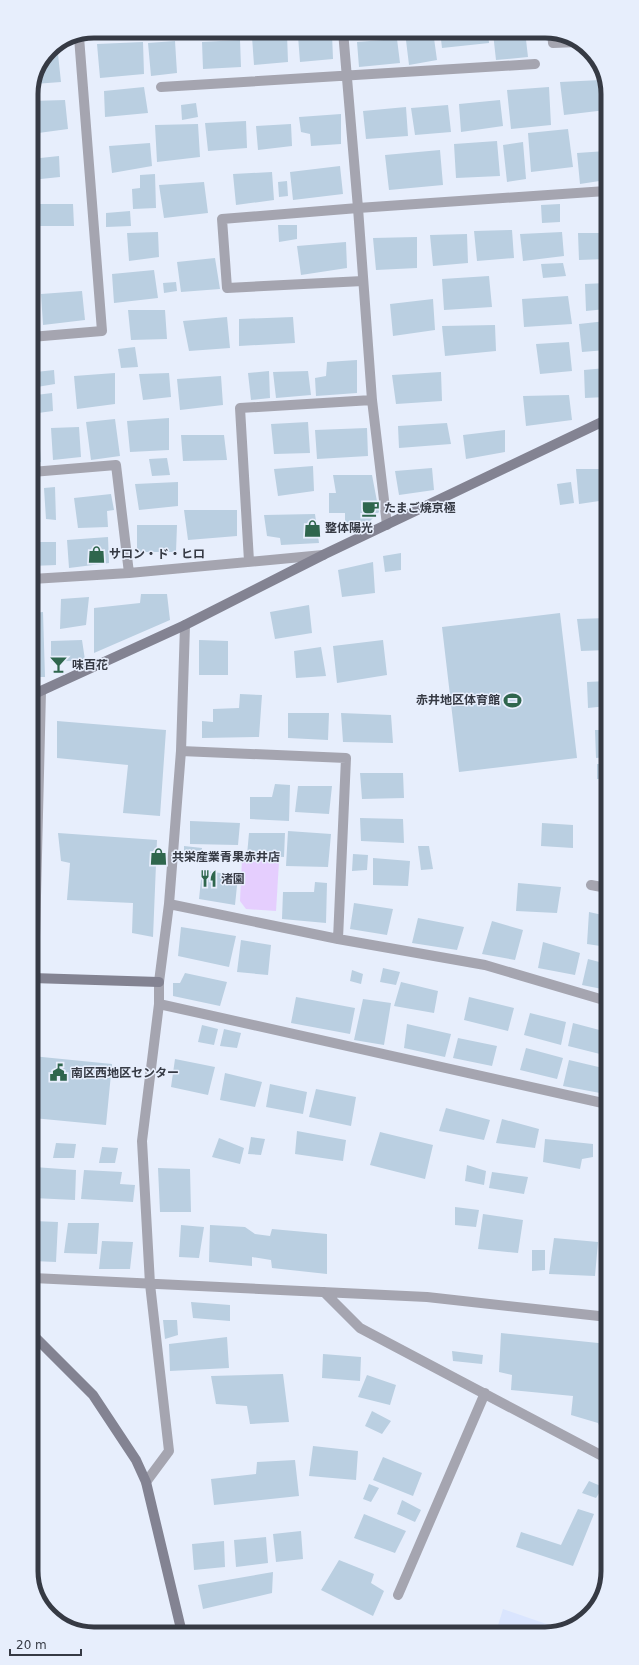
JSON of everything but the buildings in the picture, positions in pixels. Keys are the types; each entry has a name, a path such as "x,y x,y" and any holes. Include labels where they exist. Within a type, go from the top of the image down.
{"street":[{"path":"343,38 372,400 387,525"},
{"path":"553,39 553,44 567,43"},
{"path":"38,336 102,331 79,40"},
{"path":"161,87 535,64"},
{"path":"363,281 227,288 222,219 601,191"},
{"path":"248,561 240,408 372,400"},
{"path":"38,692 185,625 325,554 601,422"},
{"path":"38,472 116,465 129,573"},
{"path":"38,580 129,573 325,554"},
{"path":"146,1482 168,1451 150,1284 142,1141 159,1004 159,982 169,904 181,751 185,625"},
{"path":"181,751 346,758 338,939"},
{"path":"591,885 601,887"},
{"path":"169,904 338,939 485,966 601,999"},
{"path":"38,978 159,982"},
{"path":"159,1004 601,1103"},
{"path":"38,1278 427,1297 601,1316"},
{"path":"324,1292 360,1328 601,1455"},
{"path":"38,1340 93,1395 136,1460 146,1482 181,1627"},
{"path":"398,1595 485,1394"}],"shaded area":[{"path":"242,859 279,862 276,911 246,909 240,901"},
{"path":"503,1609 554,1626 552,1627 498,1627"}],"place":[{"name":"たまご焼京極","path":"371,508"},
{"name":"整体陽光","path":"312,528"},
{"name":"サロン・ド・ヒロ","path":"96,554"},
{"name":"味百花","path":"59,665"},
{"name":"赤井地区体育館","path":"513,700"},
{"name":"共栄産業青果赤井店","path":"159,857"},
{"name":"渚園","path":"208,879"},
{"name":"南区西地区センター","path":"58,1073"}]}
